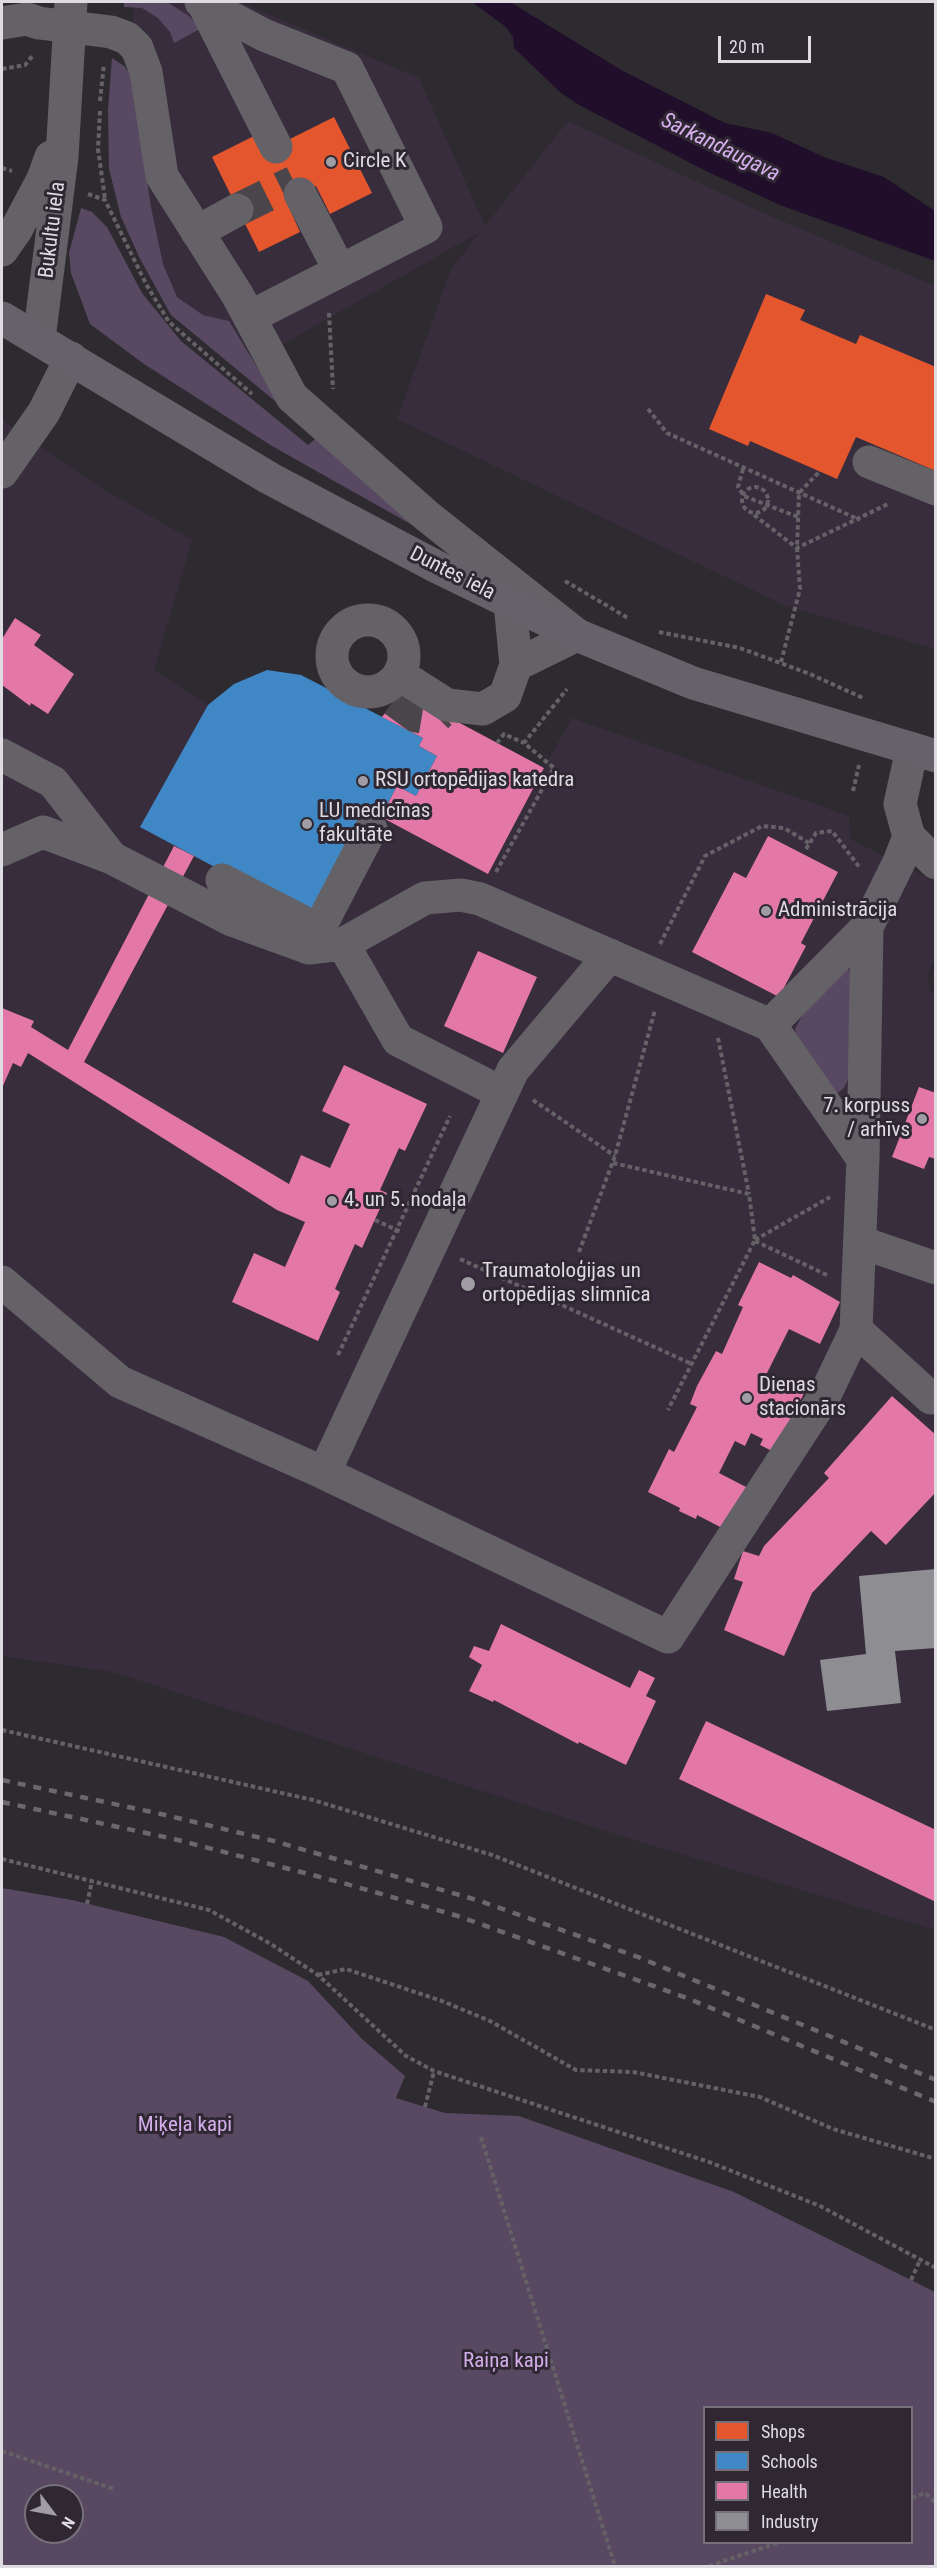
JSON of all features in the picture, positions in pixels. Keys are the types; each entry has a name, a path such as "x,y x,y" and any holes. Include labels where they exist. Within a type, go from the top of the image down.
{"main road":[{"name":"Duntes iela","path":"2,318 269,478 510,603 577,635 693,683 924,752"}],"street":[{"path":"202,2 276,147"},
{"path":"202,2 264,35 347,68 426,227 250,317"},
{"path":"2,23 27,19 39,23 71,13 127,38 137,48 146,72 162,176 250,317 292,397 427,516 577,635 516,665"},
{"name":"Bukultu iela","path":"39,339 51,181 64,121 71,13"},
{"name":"Bukultu iela","path":"2,250 51,181"},
{"path":"300,194 333,273"},
{"path":"197,232 237,210"},
{"path":"2,472 44,412 71,358"},
{"path":"869,462 929,487"},
{"path":"392,688 444,709 483,709 505,696 516,665 510,603"},
{"path":"924,752 900,804 909,837 936,863"},
{"path":"2,755 53,782 112,858"},
{"path":"309,948 371,828"},
{"path":"2,850 43,832 112,858 232,920 309,948 343,944 425,898 461,895 480,899 770,1025 863,1169"},
{"path":"770,1025 867,927 909,837"},
{"path":"222,880 305,923 309,948"},
{"path":"2,1282 120,1382 324,1473 668,1637 824,1397 856,1330 863,1169 867,927"},
{"path":"343,944 398,1040 517,1096"},
{"path":"324,1473 431,1246 517,1096 513,1070 610,955"},
{"path":"860,1242 936,1268"},
{"path":"856,1330 931,1398"}],"path":[{"path":"111,32 104,60 99,140 105,200 146,284 169,322 255,396"},
{"path":"2,69 25,65 38,49"},
{"path":"2,168 51,181 105,200"},
{"path":"333,273 334,396"},
{"path":"648,409 667,433 860,520"},
{"path":"743,469 738,486 744,496 798,517"},
{"path":"781,662 800,589 797,548 799,493 820,471"},
{"path":"754,515 763,511 767,505 767,494 760,487 752,487 744,496 742,502 744,507 754,515 797,548"},
{"path":"797,548 929,487"},
{"path":"558,577 635,622"},
{"path":"653,631 740,648 781,662 864,698"},
{"path":"524,743 567,689"},
{"path":"480,899 554,768 524,743 504,734 497,743"},
{"path":"579,1252 613,1163 655,975 705,856 762,826 784,828 809,843"},
{"path":"806,849 816,833 832,831 861,868"},
{"path":"711,999 749,1194 755,1240"},
{"path":"517,1096 615,1155"},
{"path":"338,1355 450,1116"},
{"path":"613,1163 749,1194"},
{"path":"668,1410 755,1240 863,1169"},
{"path":"375,1220 692,1364"},
{"path":"755,1240 857,1289"},
{"path":"2,1730 313,1800 481,1852 936,2030"},
{"path":"2,1859 209,1910 271,1944 318,1975 406,2056 434,2071 719,2166 820,2206 936,2268"},
{"path":"87,1904 92,1881"},
{"path":"318,1975 346,1969 442,2001 490,2021 576,2070 633,2072 759,2097 833,2129 936,2159"},
{"path":"425,2107 434,2071"},
{"path":"481,2137 615,2566"},
{"path":"910,2280 920,2260"},
{"path":"2,2451 114,2489"},
{"path":"913,2498 925,2493 936,2503"},
{"path":"709,2566 774,2544"}],"shaded area":[{"path":"134,2 240,2 419,78 485,226 568,121 761,212 935,286 935,649 786,606 397,419 451,270 480,232 255,360 229,321 203,315 177,297 163,264 151,207 132,77"},
{"name":"Traumatoloģijas un ortopēdijas slimnīca","path":"2,420 103,489 192,540 154,670 208,705 234,684 267,670 301,675 423,738 446,716 544,768 572,718 849,816 850,839 935,881 935,957 928,975 930,990 936,997 935,1930 631,1839 113,1672 2,1656"}],"green space":[{"path":"124,2 167,2 189,16 200,29 174,43 170,32 158,18 142,8 124,7"},
{"path":"112,58 124,66 132,77 151,207 163,264 177,297 203,315 229,321 281,406 171,315 140,259 121,217 109,169 108,110"},
{"path":"81,208 92,212 107,227 142,293 181,341 308,445 315,439 350,467 414,526 272,446 144,364 90,324 71,273 69,253"},
{"path":"846,968 850,971 852,1071 844,1088 835,1095 798,1044 795,1029 810,1001"},
{"path":"2,1888 72,1900 224,1937 308,1981 362,2039 405,2076 396,2098 445,2113 519,2116 734,2192 935,2292 935,2566 2,2566"}],"water":[{"name":"Sarkandaugava","path":"472,2 510,2 623,71 725,123 772,133 824,157 884,177 935,211 935,261 780,205 706,171 579,105 561,93 514,48 513,37 506,27"}],"building: Shops":[{"path":"334,117 372,193 330,214 316,186 286,201 300,232 259,252 212,157 254,136 262,153"},
{"path":"766,294 805,310 800,320 856,344 860,335 936,367 936,471 856,437 837,479 750,441 748,446 709,429"}],"building: Schools":[{"path":"267,670 301,675 423,738 419,746 437,756 416,796 397,786 381,817 366,809 308,917 140,827 208,705 234,684"}],"building: Health":[{"path":"15,618 41,635 34,645 74,674 48,714 31,703 30,706 2,685 2,639"},
{"path":"398,696 415,699 544,768 488,874 381,817 397,786 416,796 437,756 419,746 423,738 382,717"},
{"name":"Administrācija","path":"768,836 838,872 801,943 806,946 779,997 692,952 734,872 746,878"},
{"path":"174,846 194,856 84,1062 289,1184 301,1155 330,1168 350,1124 322,1111 344,1065 427,1104 405,1151 399,1148 380,1190 387,1193 362,1248 355,1244 335,1289 340,1292 318,1341 232,1302 254,1253 285,1267 305,1222 277,1210 28,1053 21,1067 13,1063 2,1088 2,1008 34,1021 31,1027 68,1050"},
{"path":"478,951 537,977 503,1053 444,1026"},
{"name":"7. korpuss / arhīvs","path":"919,1087 936,1093 936,1159 929,1157 924,1169 892,1157"},
{"name":"Dienas stacionārs","path":"759,1262 791,1278 793,1275 840,1302 820,1344 789,1329 766,1375 804,1393 779,1446 774,1452 760,1445 763,1439 751,1433 745,1446 735,1441 719,1473 750,1489 730,1532 697,1515 696,1519 679,1511 680,1508 648,1492 669,1449 674,1452 697,1407 690,1404 697,1386 716,1351 722,1354 743,1307 738,1305"},
{"path":"892,1396 936,1435 936,1492 886,1545 871,1531 812,1593 784,1656 724,1630 743,1582 734,1579 743,1551 759,1556 764,1546 829,1478 824,1473"},
{"path":"501,1624 630,1688 639,1670 655,1678 646,1696 656,1701 626,1765 579,1742 578,1744 494,1700 493,1702 469,1691 482,1665 469,1657 474,1646 489,1651"},
{"path":"706,1721 936,1830 936,1902 679,1779"}],"building: Industry":[{"path":"936,1569 936,1648 895,1651 901,1703 827,1711 820,1660 866,1654 859,1576"}],"tunnel":[{"path":"237,210 294,182"},
{"path":"394,700 416,716 434,719 440,713"}],"railway":[{"path":"2,1780 274,1841 480,1901 638,1957 936,2080"},
{"path":"2,1802 174,1839 458,1916 687,1998 936,2102"}],"place":[{"name":"Circle K","path":"331,162"},
{"name":"RSU ortopēdijas katedra","path":"363,781"},
{"name":"LU medicīnas fakultāte","path":"307,824"},
{"name":"Administrācija","path":"766,911"},
{"name":"7. korpuss / arhīvs","path":"922,1119"},
{"name":"4. un 5. nodaļa","path":"332,1201"},
{"name":"Traumatoloģijas un ortopēdijas slimnīca","path":"468,1284"},
{"name":"Dienas stacionārs","path":"747,1398"}],"park label":[{"name":"Miķeļa kapi","path":"185,2126"},
{"name":"Raiņa kapi","path":"506,2362"}]}
